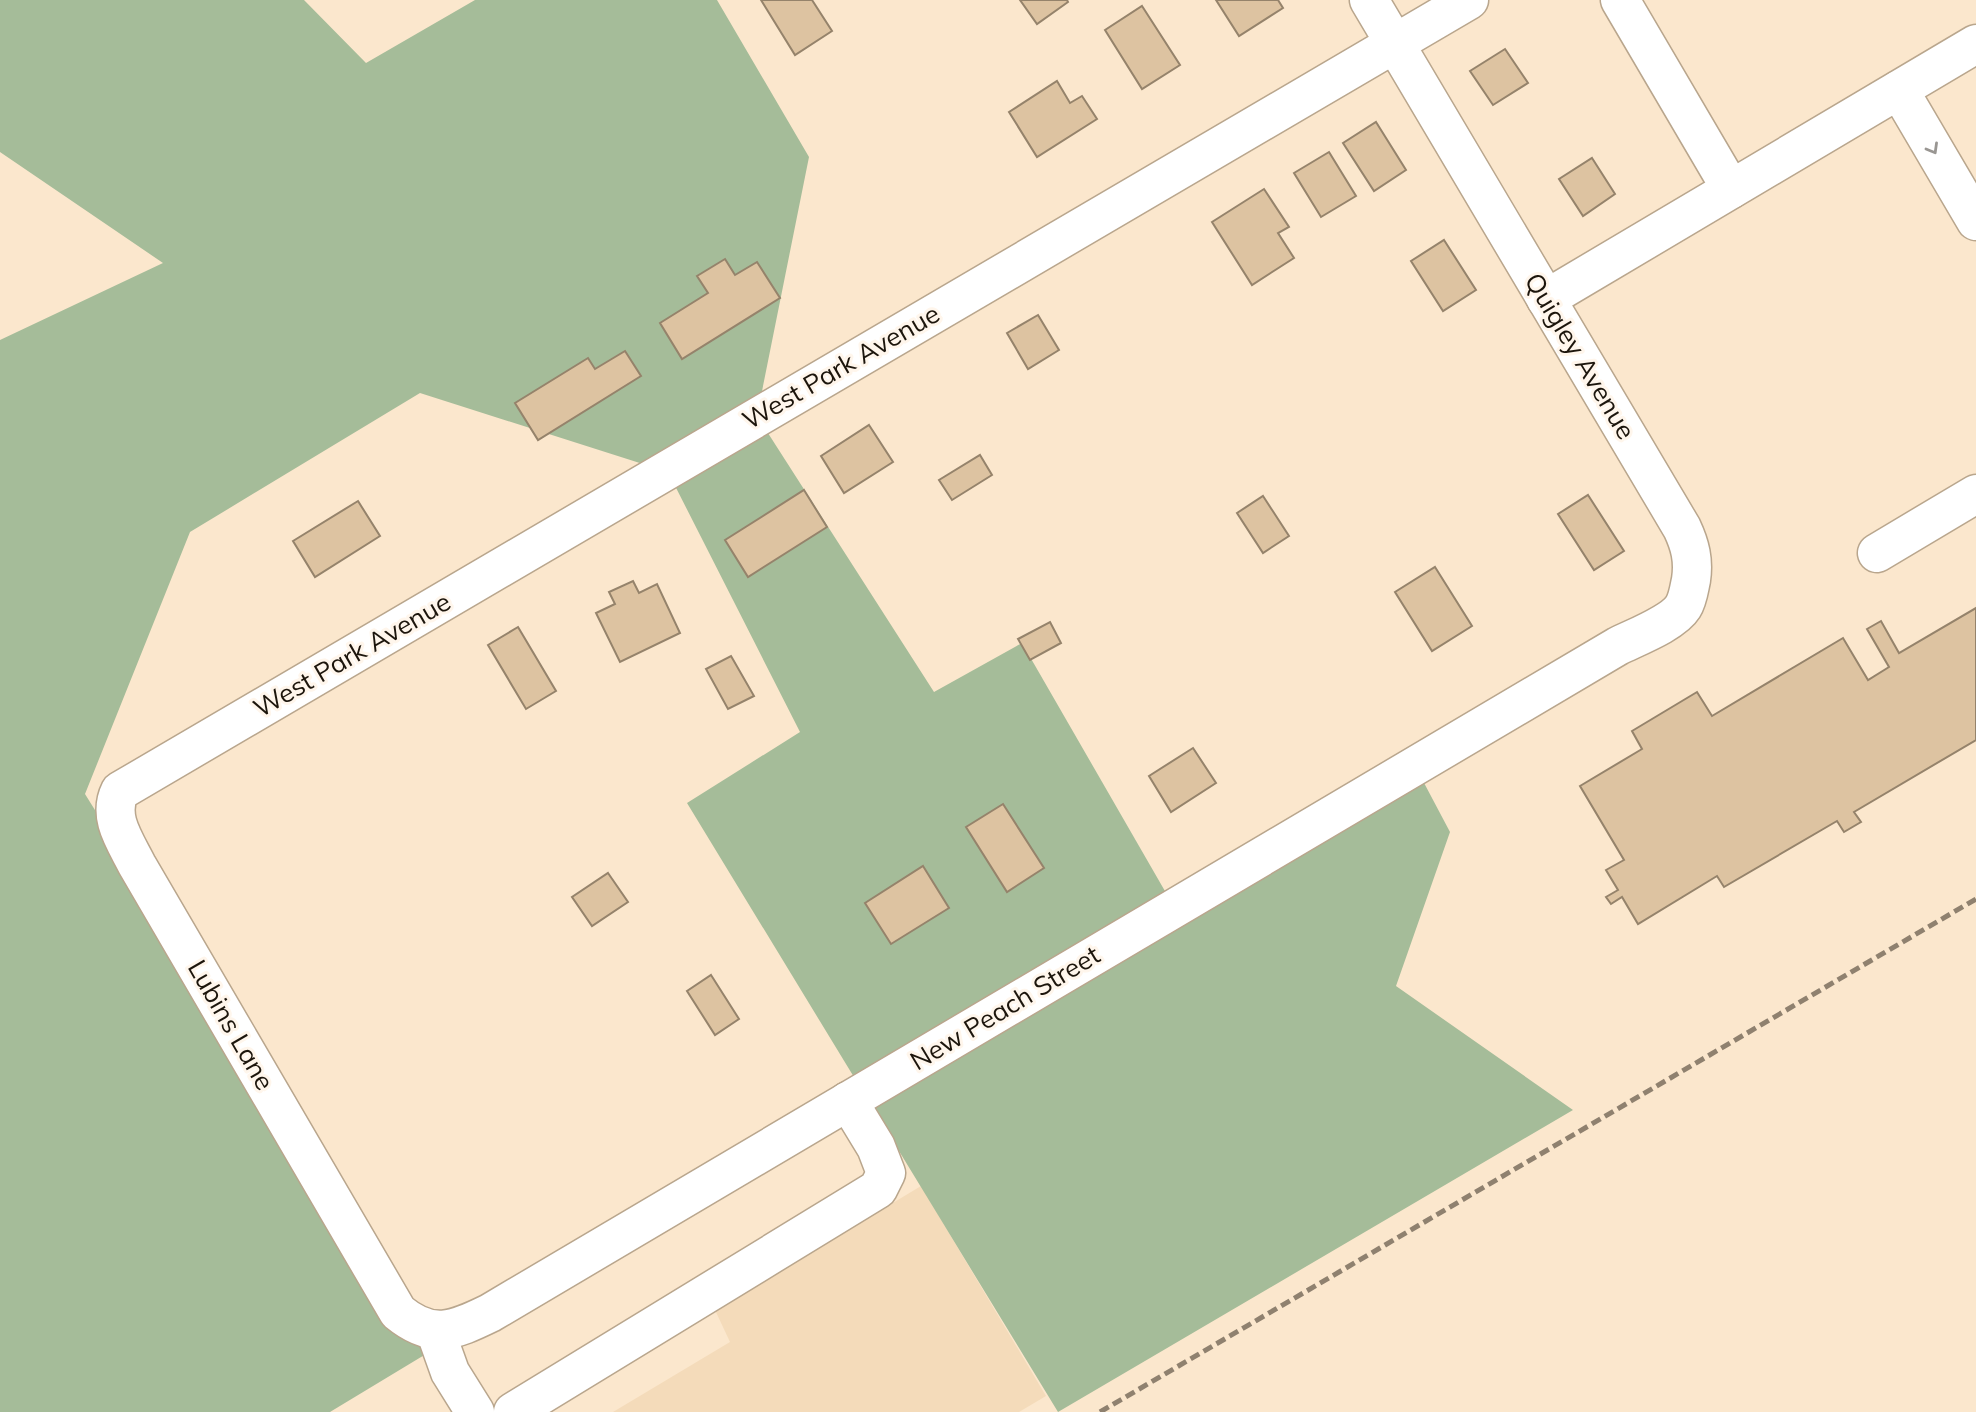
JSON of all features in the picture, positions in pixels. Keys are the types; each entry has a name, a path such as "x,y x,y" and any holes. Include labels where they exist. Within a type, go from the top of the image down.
{"street":[{"name":"Quigley Avenue","path":"1369,0 1682,527 1691,548 1692,572 1683,608 1667,621 1570,675"},
{"name":"West Park Avenue","path":"215,736 1469,0"},
{"path":"1620,0 1731,189"},
{"path":"1546,299 1976,44"},
{"path":"1899,90 1976,221"},
{"path":"1877,553 1976,494"},
{"name":"New Peach Street","path":"436,1330 462,1327 490,1313 1570,675"},
{"name":"Lubins Lane","path":"215,736 120,791 116,800 117,827 398,1312 415,1325 436,1330"},
{"path":"513,1412 878,1189 886,1173 876,1147 848,1101"},
{"path":"436,1330 450,1372 475,1412"}],"shaded area":[{"path":"921,1186 1046,1396 1019,1412 613,1412 730,1342 715,1310"}],"green space":[{"path":"0,0 304,0 366,63 475,0 717,0 809,157 757,416 934,692 1022,643 1173,905 1414,764 1450,832 1396,986 1573,1110 1058,1412 687,803 800,732 668,472 420,393 190,532 85,794 431,1351 330,1412 0,1412 0,340 163,263 0,152"}],"building":[{"path":"761,0 812,0 832,31 795,55"},
{"path":"1020,0 1067,0 1068,2 1037,24"},
{"path":"1216,0 1278,0 1283,8 1239,36"},
{"path":"1142,6 1180,65 1142,89 1105,30"},
{"path":"1505,49 1528,83 1493,105 1470,71"},
{"path":"1057,81 1070,103 1082,96 1097,119 1037,157 1009,112"},
{"path":"1376,122 1406,170 1374,191 1343,143"},
{"path":"1329,152 1356,196 1321,217 1294,173"},
{"path":"1592,158 1615,194 1583,216 1559,179"},
{"path":"1264,189 1289,227 1278,233 1294,258 1252,285 1212,222"},
{"path":"1444,240 1476,290 1443,311 1411,261"},
{"path":"725,259 735,275 757,262 780,298 682,359 660,323 708,293 697,276"},
{"path":"1038,315 1059,350 1028,369 1007,333"},
{"path":"625,351 641,376 538,440 515,403 588,358 595,369"},
{"path":"869,425 893,462 844,493 821,456"},
{"path":"980,455 992,475 952,500 939,480"},
{"path":"804,490 827,527 748,577 725,540"},
{"path":"1588,495 1624,551 1594,570 1558,514"},
{"path":"1263,496 1289,536 1263,553 1237,513"},
{"path":"358,501 380,536 315,577 293,541"},
{"path":"1435,567 1472,626 1432,651 1395,592"},
{"path":"633,581 639,593 657,584 680,633 620,662 596,613 615,604 609,592"},
{"path":"1976,608 1976,740 1854,812 1861,822 1844,832 1837,821 1724,887 1717,876 1638,924 1622,897 1611,904 1606,897 1618,890 1606,870 1624,860 1580,786 1642,749 1632,731 1697,692 1712,716 1843,638 1868,680 1889,667 1867,629 1881,621 1899,653"},
{"path":"1050,622 1061,643 1030,660 1018,639"},
{"path":"518,627 556,691 526,709 488,645"},
{"path":"731,656 754,696 728,709 706,669"},
{"path":"1193,748 1216,783 1171,812 1149,776"},
{"path":"1003,804 1044,868 1007,892 966,827"},
{"path":"923,866 949,908 891,944 865,903"},
{"path":"608,873 628,902 592,926 572,897"},
{"path":"711,975 739,1019 715,1035 687,991"}],"railway":[{"path":"1100,1412 1976,899"}]}
